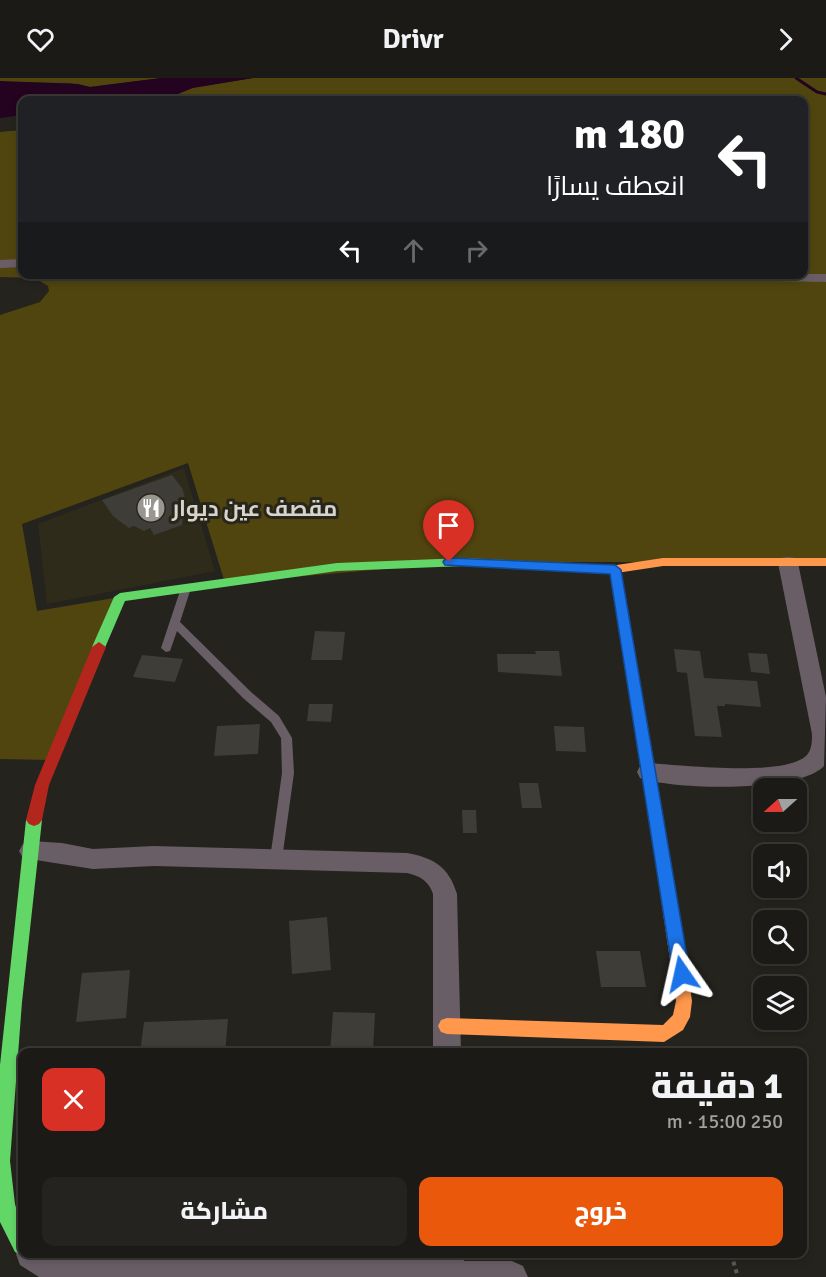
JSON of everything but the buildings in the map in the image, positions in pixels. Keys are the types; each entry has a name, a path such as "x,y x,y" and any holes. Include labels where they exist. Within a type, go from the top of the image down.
{"street":[{"path":"0,264 18,264"},
{"path":"808,278 826,278"},
{"path":"18,1238 11,1227 5,1204 0,1169 14,1092 36,804 120,597 337,567 464,562 615,570 663,562 826,562"},
{"path":"648,772 773,777 792,774 811,766 821,752 823,734 818,662 788,563"},
{"path":"447,1026 653,1034 673,1031 680,1025 684,1008 682,974 615,570"},
{"path":"31,851 62,853 93,859 154,856 407,863 425,867 439,875 446,904 447,1048"},
{"path":"37,1258 51,1267 87,1274 212,1275 448,1269 512,1277"}],"lane":[{"path":"166,648 186,588"},
{"path":"175,623 247,695 275,719 286,738 288,773 276,859"}],"path":[{"path":"732,1258 738,1277"}],"shaded area":[{"path":"0,78 161,78 90,87 69,83 6,82 0,81"},
{"path":"161,78 253,78 193,88 178,94 180,96 18,96 18,116 0,118 0,81 78,84 90,87"},
{"path":"253,78 826,78 826,562 464,562 225,583 188,463 22,524 37,611 120,597 52,760 0,759 0,315 40,302 49,291 48,286 37,279 808,279 808,96 181,96 178,94 190,88"},
{"path":"18,130 18,278 0,277 0,132"},
{"path":"184,468 215,571 47,604 38,524"}],"waterway":[{"path":"796,78 817,92 826,94"}],"traffic: fast":[{"path":"99,647 120,597 337,567 464,562 564,567"},
{"path":"18,1238 11,1227 5,1204 1,1161 14,1002 34,820"}],"traffic: slow":[{"path":"564,567 610,570 663,562 826,562"},
{"path":"447,1026 664,1034 669,1031 679,1021 684,1001 667,885"}],"traffic: jam":[{"path":"615,569 667,885"},
{"path":"34,820 42,785 99,647"}],"place":[{"name":"مقصف عين ديوار","path":"151,508"}],"route":[{"path":"449,562 615,570 667,897 682,974"}]}
